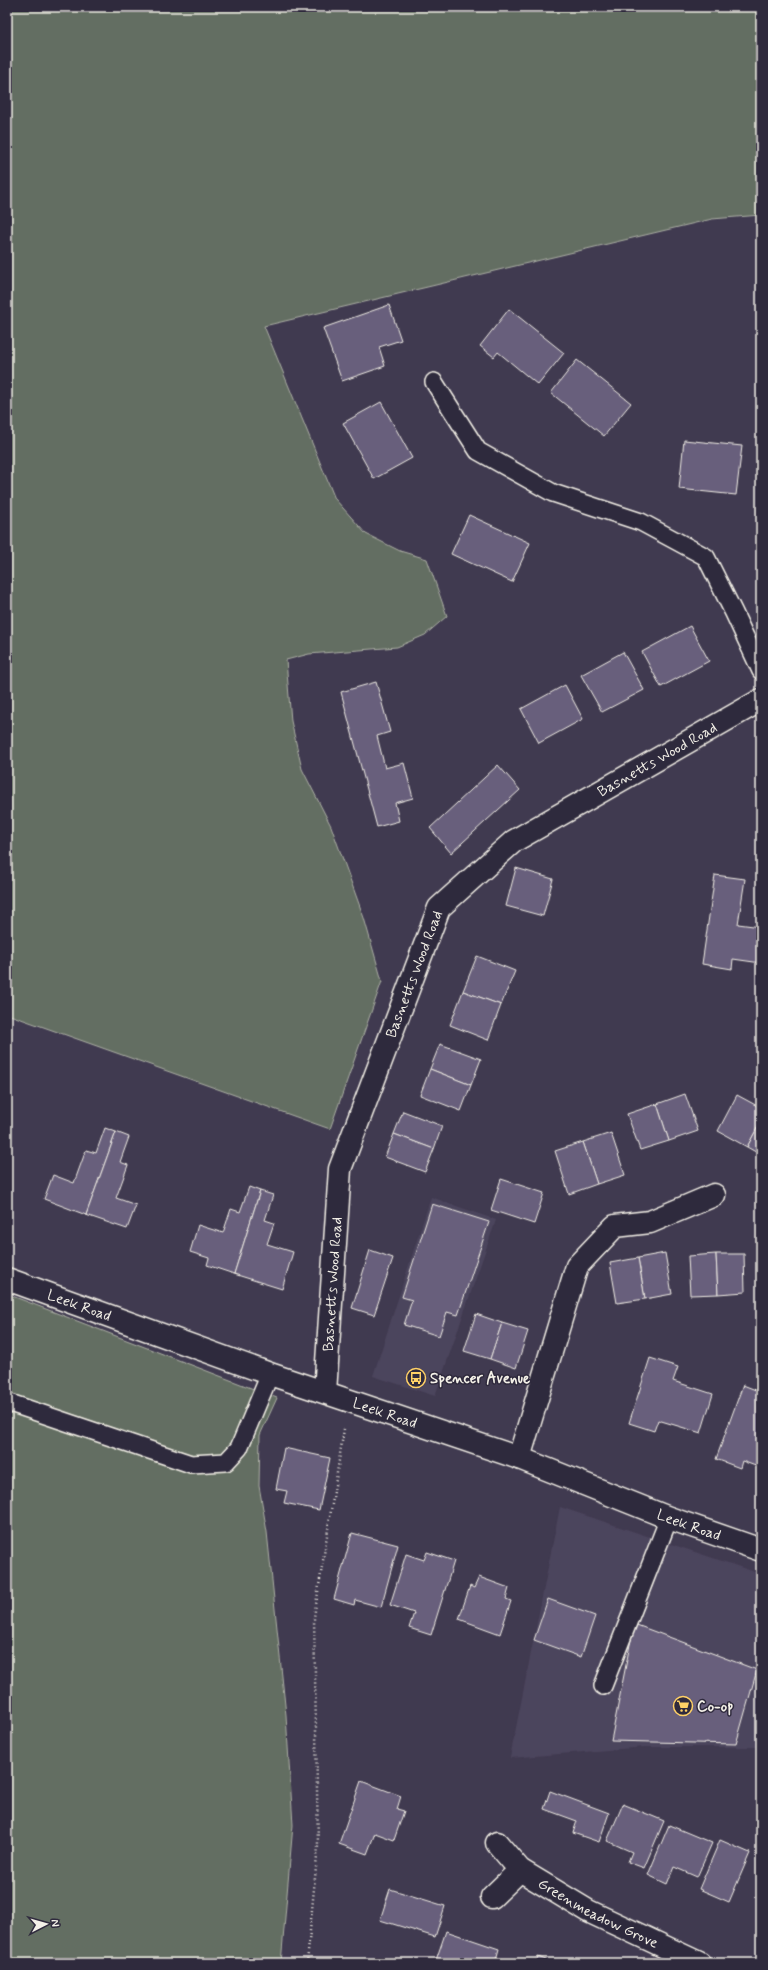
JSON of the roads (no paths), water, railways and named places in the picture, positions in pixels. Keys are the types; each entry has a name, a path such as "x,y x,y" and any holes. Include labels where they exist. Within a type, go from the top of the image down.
{"main road":[{"name":"Basnetts Wood Road","path":"326,1392 340,1169 439,908 514,841 761,700"},
{"path":"519,1458 576,1266 615,1226 650,1222 714,1194"},
{"name":"Leek Road","path":"7,1279 270,1374 519,1458 669,1518 761,1550"},
{"name":"Greenmeadow Grove","path":"497,1843 520,1870 588,1911 699,1963"},
{"name":"Greenmeadow Grove","path":"492,1897 520,1870"}],"lane":[{"path":"434,382 478,451 553,493 641,522 706,558 761,671"},
{"path":"7,1402 191,1464 226,1462 239,1448 270,1374"},
{"path":"603,1686 669,1518"}],"place":[{"name":"Spencer Avenue","path":"416,1378"},
{"name":"Co-op","path":"683,1706"}]}
